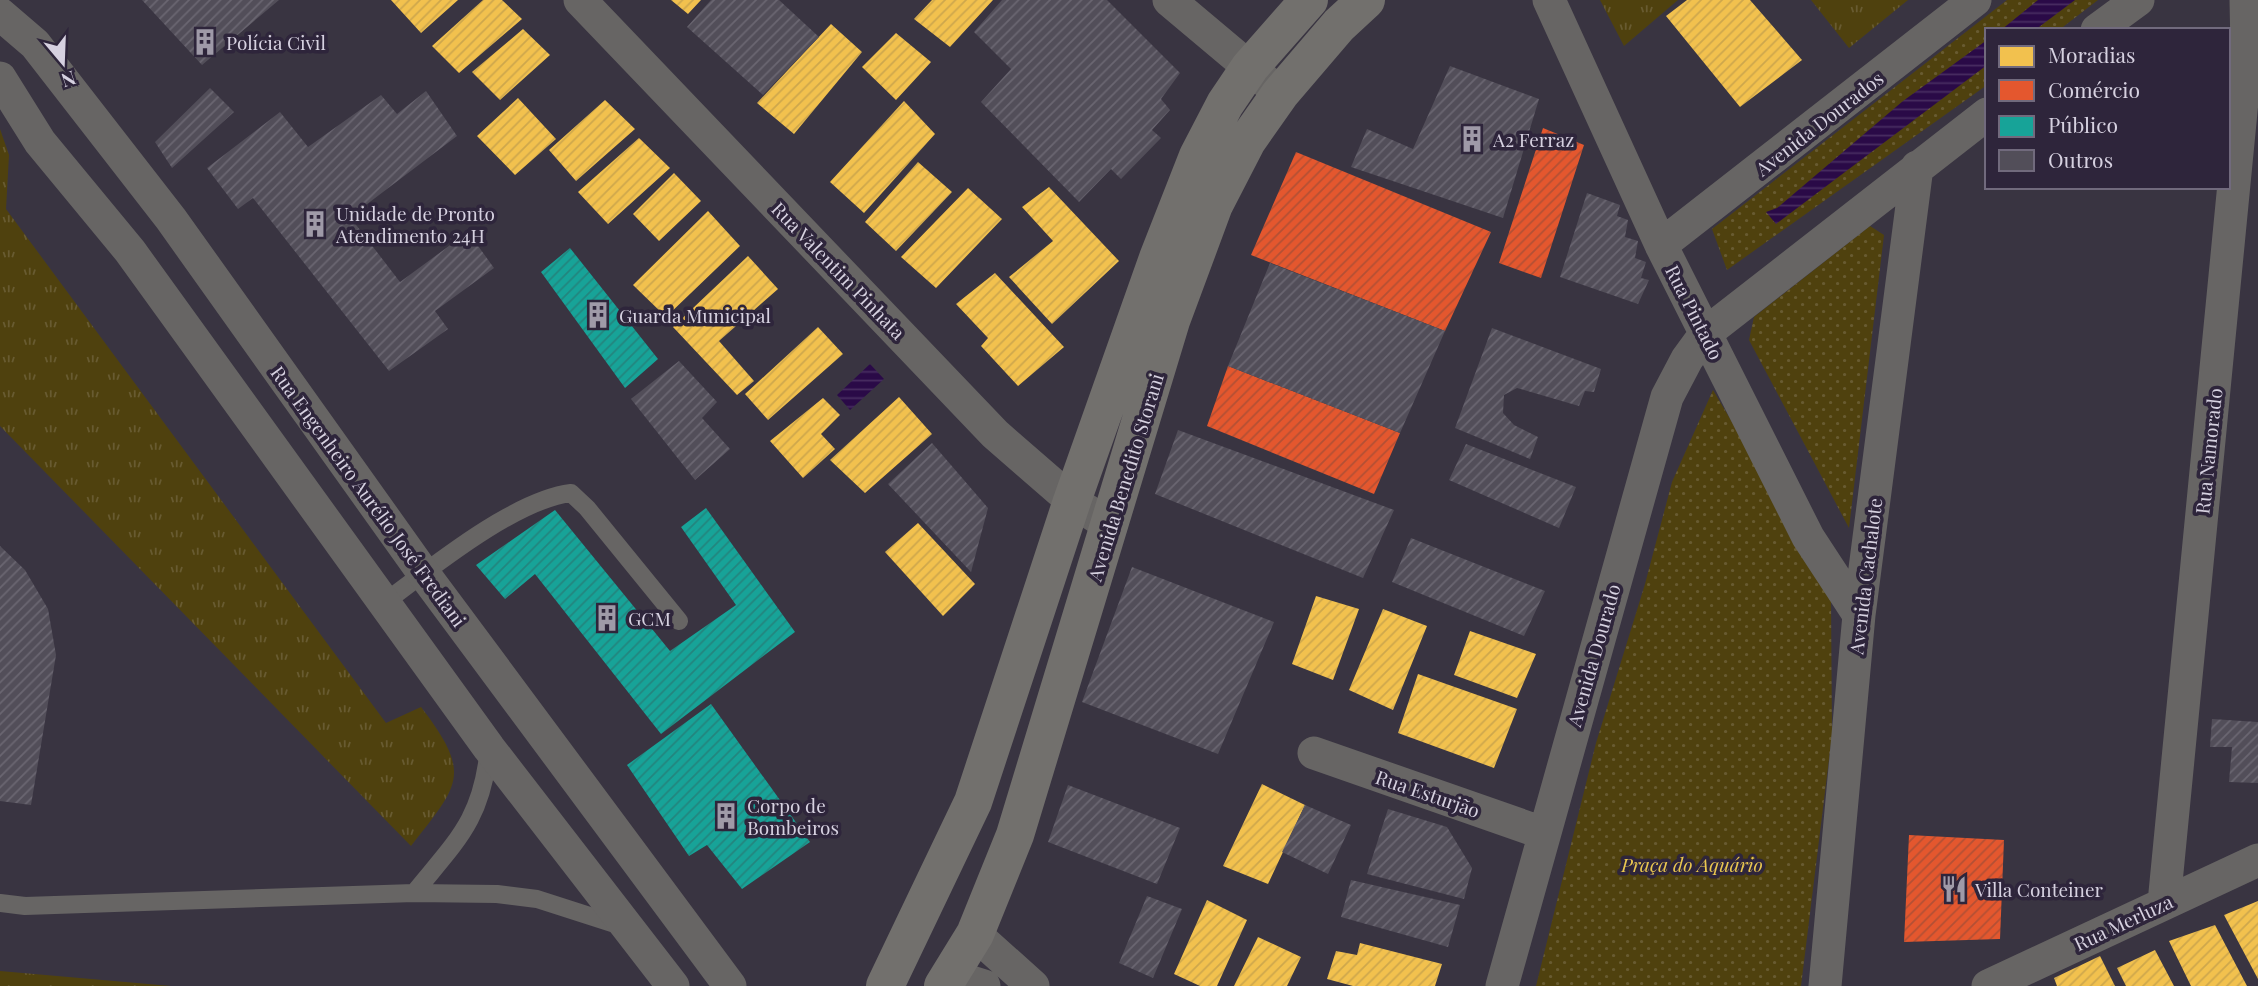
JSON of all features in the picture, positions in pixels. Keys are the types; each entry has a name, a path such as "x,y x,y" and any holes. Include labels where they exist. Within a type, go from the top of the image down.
{"main road":[{"name":"Avenida Benedito Storani","path":"885,986 973,802 1072,501 1158,258 1193,169 1225,104 1250,67 1309,0"},
{"name":"Avenida Benedito Storani","path":"946,981 975,934 1015,835 1190,266 1214,205 1247,141 1280,94 1339,26 1366,0"}],"street":[{"name":"Rua Valentim Pinhata","path":"580,0 995,434 1072,501 1111,526"},
{"path":"1170,0 1280,94"},
{"name":"Rua Pintado","path":"1549,0 1661,246 1808,537 1859,615"},
{"name":"Avenida Dourados","path":"1661,246 1975,0"},
{"path":"2100,28 2138,0"},
{"name":"Rua Namorado","path":"2164,903 2247,50 2246,0"},
{"name":"Rua Engenheiro Aurélio José Frediani","path":"0,14 35,44 171,219 424,573 730,986"},
{"path":"0,78 40,142 130,251 489,748 673,986"},
{"path":"1706,332 1985,116"},
{"name":"Avenida Cachalote","path":"1825,986 1859,615 1917,167"},
{"path":"130,251 171,219"},
{"name":"Avenida Dourado","path":"1502,986 1667,397 1687,359 1706,332"},
{"name":"Rua Esturjão","path":"1314,753 1543,833"},
{"name":"Rua Merluza","path":"1988,986 2258,860"},
{"path":"975,934 1033,986"},
{"path":"946,981 984,986"}],"lane":[{"path":"384,603 513,514 552,496 571,493 587,508 679,621"},
{"path":"414,893 469,826 485,783 489,748"},
{"path":"0,903 25,906 414,893 496,894 537,899 626,928"}],"green space":[{"path":"1600,0 1678,0 1624,46"},
{"path":"1811,0 1908,0 1849,48"},
{"path":"2007,0 2098,0 2062,28 1985,28 1985,86 1727,270 1712,229"},
{"path":"0,129 9,155 6,209 386,723 421,707 448,749 454,779 449,793 411,846 0,426"},
{"path":"1870,226 1884,235 1849,528 1749,340 1754,317"},
{"name":"Praça do Aquário","path":"1713,390 1767,481 1831,601 1832,735 1801,986 1536,986 1596,743 1645,584 1672,482"},
{"path":"0,971 171,986 0,986"}],"shaded area":[{"path":"2038,0 2075,0 2038,28 2003,28"},
{"path":"1985,41 1985,67 1776,224 1766,212 1777,208 1903,101"},
{"path":"870,364 884,379 850,410 837,395"}],"building: Moradias":[{"path":"391,0 458,0 421,33"},
{"path":"483,0 502,0 522,19 459,73 432,46"},
{"path":"671,0 701,0 688,14"},
{"path":"932,0 993,0 950,47 914,19"},
{"path":"1687,0 1750,0 1802,60 1740,107 1666,16"},
{"path":"831,24 862,52 794,134 757,103"},
{"path":"523,29 550,55 500,100 472,72"},
{"path":"896,33 931,62 896,100 862,67"},
{"path":"518,98 556,139 515,175 477,136"},
{"path":"605,100 635,129 576,181 549,150"},
{"path":"904,101 935,134 864,213 830,182"},
{"path":"639,138 670,168 608,224 578,192"},
{"path":"918,162 952,192 896,251 865,222"},
{"path":"674,173 701,201 659,241 633,214"},
{"path":"1049,187 1119,261 1052,324 1009,277 1053,241 1022,207"},
{"path":"968,188 1002,219 936,288 901,257"},
{"path":"708,211 740,246 666,317 633,285"},
{"path":"748,256 778,289 719,341 754,381 737,395 673,327"},
{"path":"995,273 1064,347 1018,386 981,346 988,338 956,304"},
{"path":"818,327 843,354 768,420 745,394"},
{"path":"899,397 932,434 865,493 830,460"},
{"path":"823,398 840,415 821,434 835,449 803,478 770,441"},
{"path":"918,523 975,584 943,616 885,552"},
{"path":"1316,596 1359,609 1333,680 1292,664"},
{"path":"1383,609 1427,626 1393,710 1349,690"},
{"path":"1470,631 1536,654 1517,698 1454,675"},
{"path":"1418,674 1517,709 1494,768 1398,733"},
{"path":"1262,784 1305,805 1268,884 1223,866"},
{"path":"1207,900 1247,920 1217,986 1200,986 1174,974"},
{"path":"2258,901 2258,979 2224,915"},
{"path":"2215,925 2247,986 2191,986 2169,941"},
{"path":"1258,937 1301,957 1287,986 1234,986"},
{"path":"1360,943 1442,964 1435,986 1353,986 1327,979 1336,951 1357,955"},
{"path":"2155,950 2174,986 2126,986 2117,968"},
{"path":"2100,956 2115,986 2057,986 2054,978"}],"building: Comércio":[{"path":"1543,128 1584,145 1541,278 1499,263"},
{"path":"1296,152 1491,232 1445,331 1251,255"},
{"path":"1228,366 1400,433 1374,494 1207,426"},
{"name":"Villa Conteiner","path":"1909,835 2004,840 2000,939 1904,942"}],"building: Público":[{"name":"Guarda Municipal","path":"570,248 658,359 625,388 541,272"},
{"name":"GCM","path":"706,508 795,632 661,734 535,574 505,599 476,565 555,510 670,651 736,605 681,527"},
{"name":"Corpo de Bombeiros","path":"711,704 810,842 742,889 707,845 689,856 627,765"}],"building: Outros":[{"name":"Polícia Civil","path":"142,0 279,0 202,65"},
{"path":"711,0 779,0 819,37 763,95 687,27"},
{"path":"1002,0 1107,0 1180,73 1161,99 1170,110 1152,130 1161,138 1121,179 1111,169 1079,202 981,102 1011,69 974,32"},
{"name":"A2 Ferraz","path":"1450,66 1539,99 1503,218 1351,167 1367,129 1413,149"},
{"path":"210,88 234,112 172,168 155,142"},
{"name":"Unidade de Pronto Atendimento 24H","path":"426,91 457,136 350,217 400,282 468,232 494,268 435,311 448,329 389,371 253,198 238,209 207,168 280,112 308,147 381,95 397,114"},
{"path":"1587,193 1620,205 1617,216 1628,220 1625,237 1638,241 1635,258 1646,262 1641,278 1649,280 1638,304 1560,277"},
{"path":"1270,263 1445,331 1400,433 1228,366"},
{"path":"1492,328 1601,369 1594,392 1585,391 1579,406 1517,388 1504,395 1503,413 1514,425 1538,437 1530,459 1455,428"},
{"path":"679,361 717,402 702,418 730,449 695,480 631,399"},
{"path":"1178,430 1394,510 1363,578 1155,494"},
{"path":"932,443 988,508 971,572 888,484"},
{"path":"1466,444 1576,487 1559,528 1449,480"},
{"path":"1411,538 1545,591 1524,636 1392,582"},
{"path":"0,546 25,570 48,609 56,655 31,805 0,801"},
{"path":"1132,567 1274,622 1218,754 1082,702"},
{"path":"2212,719 2258,722 2258,783 2229,782 2232,747 2210,747"},
{"path":"1068,785 1180,828 1157,884 1048,842"},
{"path":"1305,805 1351,825 1328,874 1282,852"},
{"path":"1388,809 1447,827 1472,868 1464,899 1367,874"},
{"path":"1351,880 1460,905 1448,947 1341,917"},
{"path":"1147,896 1182,909 1153,978 1119,963"}],"place":[{"name":"Polícia Civil","path":"205,42"},
{"name":"A2 Ferraz","path":"1472,139"},
{"name":"Unidade de Pronto Atendimento 24H","path":"315,224"},
{"name":"Guarda Municipal","path":"598,315"},
{"name":"GCM","path":"607,618"},
{"name":"Corpo de Bombeiros","path":"726,816"},
{"name":"Villa Conteiner","path":"1954,889"}]}
